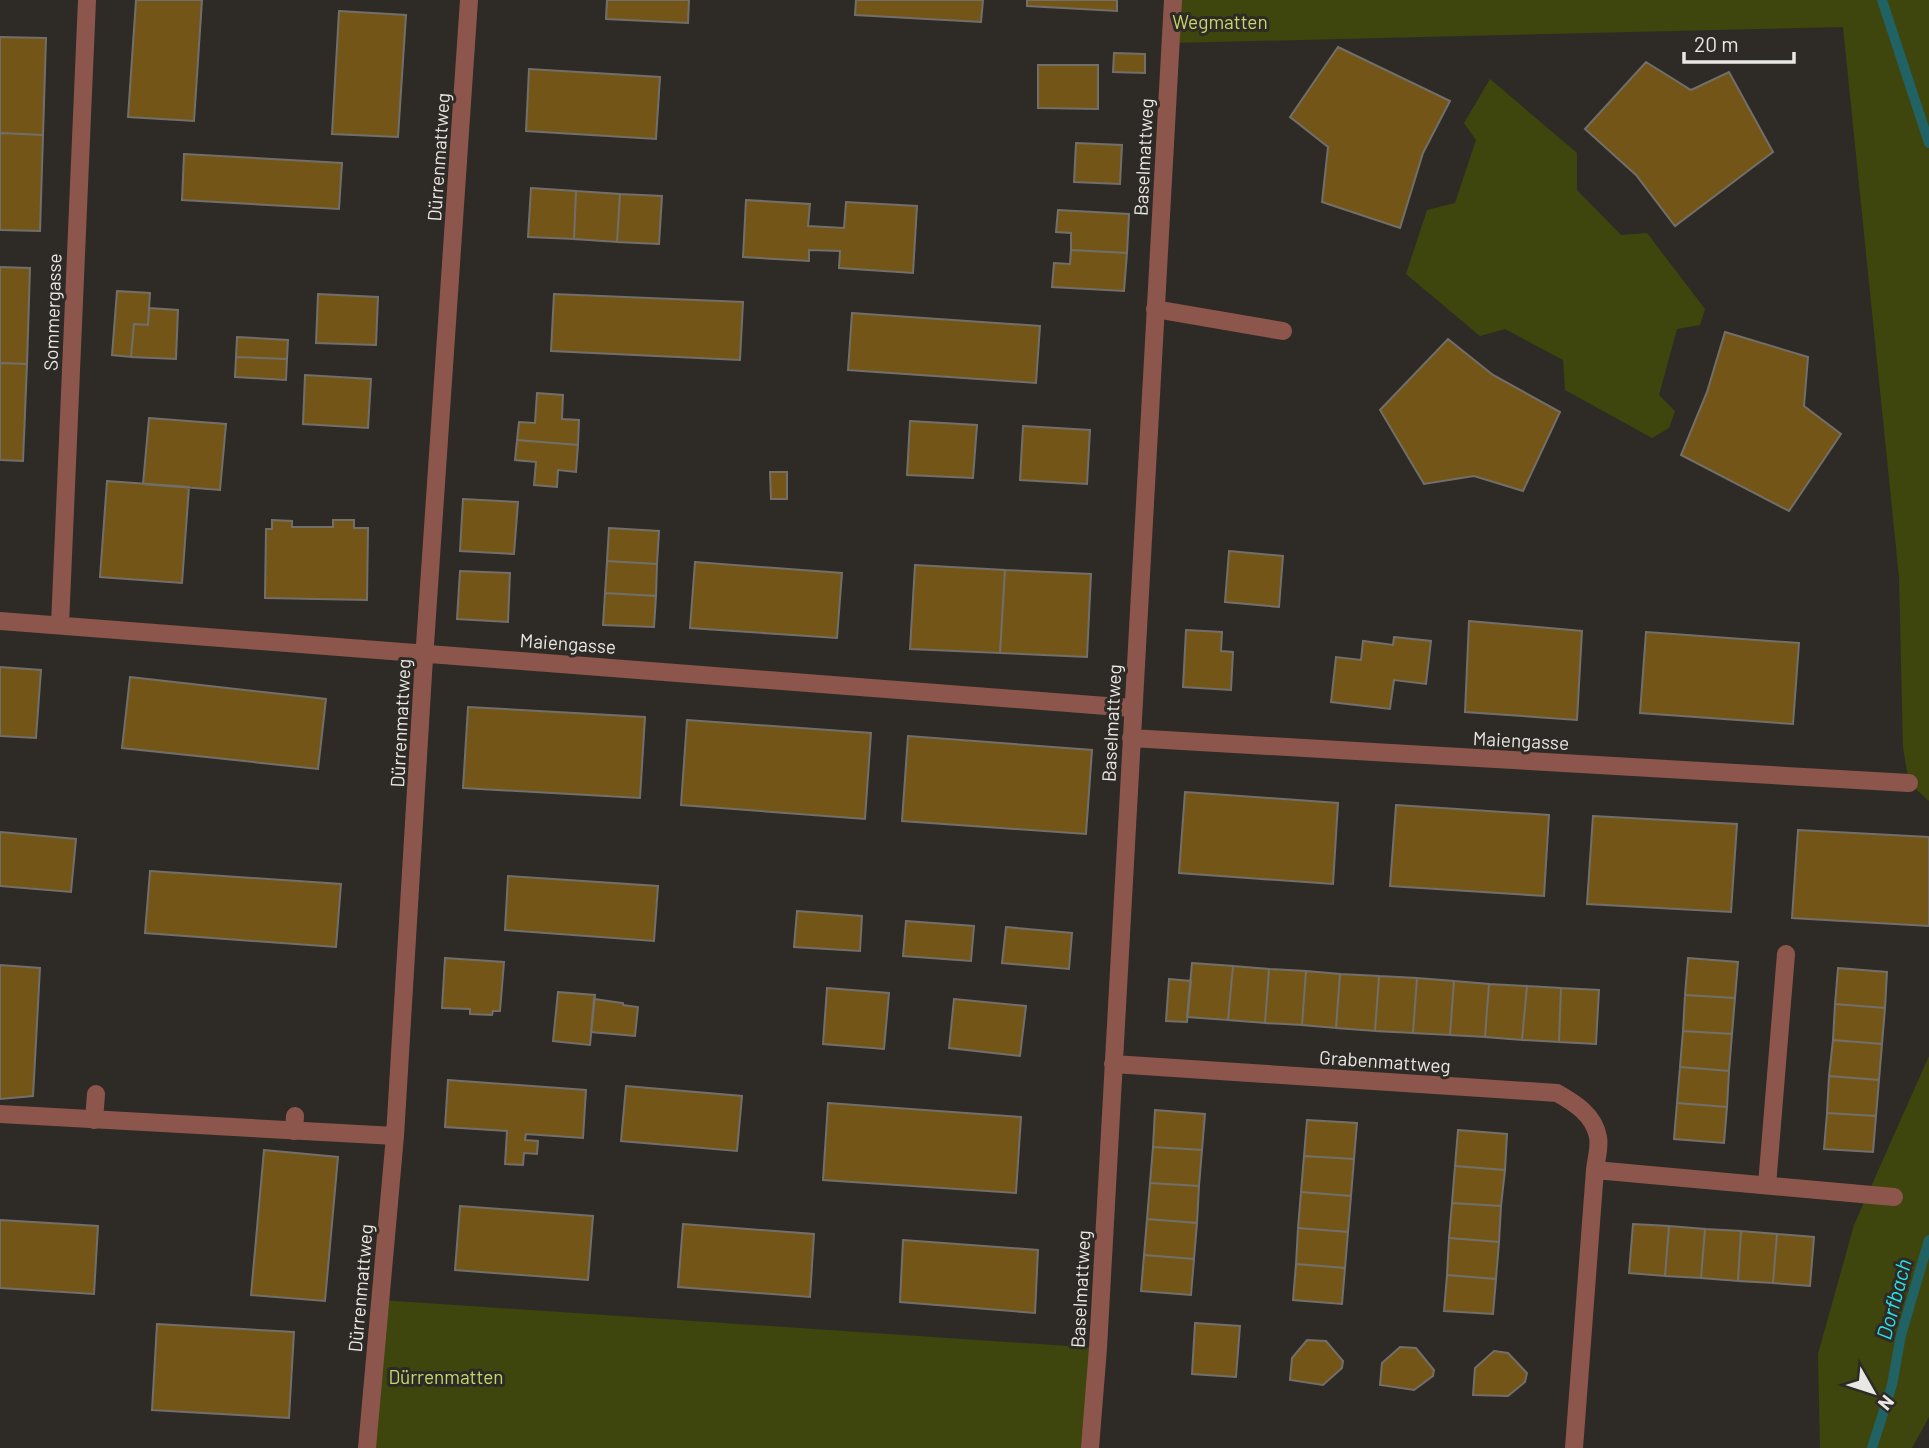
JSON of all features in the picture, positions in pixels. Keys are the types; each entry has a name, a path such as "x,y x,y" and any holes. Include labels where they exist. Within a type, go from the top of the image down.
{"street":[{"name":"Sommergasse","path":"60,625 87,0"},
{"name":"Dürrenmattweg","path":"367,1448 395,1136 469,0"},
{"name":"Baselmattweg","path":"1090,1448 1099,1334 1173,0"},
{"path":"1155,309 1283,331"},
{"name":"Maiengasse","path":"0,621 1132,708"},
{"name":"Maiengasse","path":"1131,738 1909,783"},
{"path":"1767,1185 1786,954"},
{"name":"Grabenmattweg","path":"1113,1064 1557,1093 1575,1103 1591,1119 1599,1138 1574,1448"},
{"path":"94,1120 96,1094"},
{"path":"0,1114 94,1120 295,1123 395,1136"},
{"path":"1595,1170 1895,1197"}],"green space":[{"name":"Wegmatten","path":"1173,0 1929,0 1929,801 1909,783 1903,748 1899,577 1843,27 1171,43"},
{"path":"1490,79 1577,153 1577,190 1621,235 1647,233 1705,309 1700,325 1677,329 1659,395 1675,411 1669,428 1652,438 1565,390 1563,360 1505,329 1480,336 1406,274 1427,210 1455,203 1476,140 1464,123"},
{"path":"1929,1056 1929,1417 1912,1448 1820,1448 1818,1354 1854,1225"},
{"name":"Dürrenmatten","path":"380,1300 1098,1348 1090,1448 367,1448"}],"building":[{"path":"136,0 202,0 194,121 128,117"},
{"path":"607,0 689,0 688,23 606,19"},
{"path":"856,0 983,0 981,22 855,15"},
{"path":"1027,0 1117,0 1117,11 1027,6"},
{"path":"339,11 406,15 398,137 332,134"},
{"path":"0,37 46,38 43,135 0,133"},
{"path":"1338,47 1450,101 1423,153 1400,228 1322,202 1328,147 1290,117"},
{"path":"1114,53 1145,54 1145,73 1113,72"},
{"path":"1646,62 1691,90 1729,72 1773,152 1675,226 1636,175 1585,129"},
{"path":"1038,65 1098,65 1098,109 1038,108"},
{"path":"529,69 660,77 656,139 526,131"},
{"path":"0,133 43,135 40,231 0,230"},
{"path":"1076,143 1122,145 1120,184 1074,182"},
{"path":"184,154 342,163 339,209 182,200"},
{"path":"531,188 576,191 574,239 528,237"},
{"path":"576,191 620,194 617,242 574,239"},
{"path":"620,194 662,196 659,244 617,242"},
{"path":"746,200 810,204 808,226 844,228 846,202 917,206 913,273 839,268 840,251 809,250 809,261 743,257"},
{"path":"1058,210 1129,214 1127,253 1071,250 1071,233 1056,232"},
{"path":"1071,250 1127,253 1124,291 1052,287 1054,263 1070,264"},
{"path":"0,267 30,268 27,364 0,363"},
{"path":"117,291 150,293 148,325 134,324 131,357 112,355"},
{"path":"318,294 378,297 376,345 316,343"},
{"path":"554,294 743,302 740,360 551,351"},
{"path":"149,308 178,310 176,359 131,357 134,324 148,325"},
{"path":"852,313 1040,326 1036,383 848,370"},
{"path":"1725,332 1808,357 1804,406 1841,434 1789,511 1681,455 1707,392"},
{"path":"237,337 288,340 287,359 236,357"},
{"path":"1448,339 1493,375 1560,412 1523,491 1474,476 1424,484 1380,410"},
{"path":"236,357 287,359 286,380 235,377"},
{"path":"0,363 27,364 23,461 0,460"},
{"path":"305,375 371,379 368,428 303,424"},
{"path":"537,393 563,395 562,419 579,420 578,445 517,440 519,422 535,423"},
{"path":"149,418 226,424 220,490 143,484"},
{"path":"910,421 977,425 973,478 907,475"},
{"path":"1023,426 1090,430 1087,484 1020,480"},
{"path":"517,440 578,445 576,472 558,470 557,487 534,485 536,462 515,460"},
{"path":"770,472 787,472 787,499 771,499"},
{"path":"107,481 189,487 182,583 100,577"},
{"path":"463,499 518,502 514,554 460,551"},
{"path":"272,520 292,521 292,527 333,527 333,520 354,520 354,528 368,528 367,600 265,598 266,529 272,529"},
{"path":"609,528 659,531 657,564 607,561"},
{"path":"1229,551 1283,556 1279,607 1225,602"},
{"path":"607,561 657,564 656,596 605,593"},
{"path":"695,562 842,573 837,638 690,628"},
{"path":"915,565 1005,570 1000,653 910,649"},
{"path":"1005,570 1091,574 1087,657 1000,653"},
{"path":"460,571 510,573 508,622 457,619"},
{"path":"605,593 656,596 654,627 603,625"},
{"path":"1469,621 1582,631 1577,720 1465,712"},
{"path":"1186,630 1222,632 1221,651 1233,652 1231,690 1183,687"},
{"path":"1646,632 1799,643 1793,724 1640,713"},
{"path":"1394,637 1431,641 1426,684 1394,680 1390,709 1331,702 1336,657 1361,660 1363,641 1393,645"},
{"path":"0,667 41,670 36,738 0,736"},
{"path":"130,677 326,699 318,769 122,748"},
{"path":"468,707 645,717 640,798 463,788"},
{"path":"687,720 871,733 865,819 681,805"},
{"path":"908,736 1092,750 1086,834 902,821"},
{"path":"1185,792 1338,803 1333,884 1179,873"},
{"path":"1396,805 1549,815 1544,896 1390,886"},
{"path":"1593,816 1737,824 1731,912 1587,904"},
{"path":"1798,830 1929,837 1929,926 1792,918"},
{"path":"0,832 76,839 71,892 0,886"},
{"path":"150,871 341,884 336,947 145,933"},
{"path":"508,876 658,886 654,941 505,930"},
{"path":"797,911 862,916 860,951 794,947"},
{"path":"906,921 974,926 971,961 903,956"},
{"path":"1006,927 1072,933 1069,969 1002,963"},
{"path":"445,958 504,962 500,1011 493,1011 492,1015 470,1014 470,1009 442,1008"},
{"path":"1688,958 1738,962 1735,998 1685,995"},
{"path":"1192,963 1233,966 1228,1020 1187,1017"},
{"path":"0,965 40,968 33,1096 0,1099"},
{"path":"1233,966 1269,969 1265,1023 1228,1020"},
{"path":"1838,968 1887,972 1885,1008 1835,1004"},
{"path":"1269,969 1306,971 1302,1025 1265,1023"},
{"path":"1306,971 1340,974 1336,1028 1302,1025"},
{"path":"1340,974 1379,976 1375,1031 1336,1028"},
{"path":"1379,976 1417,978 1413,1033 1375,1031"},
{"path":"1417,978 1454,981 1450,1035 1413,1033"},
{"path":"1169,979 1191,981 1187,1022 1166,1021"},
{"path":"1454,981 1489,984 1485,1037 1450,1035"},
{"path":"1489,984 1527,986 1522,1040 1485,1037"},
{"path":"1527,986 1561,988 1559,1042 1522,1040"},
{"path":"827,988 889,993 884,1049 823,1044"},
{"path":"1561,988 1599,990 1596,1044 1559,1042"},
{"path":"558,992 595,995 590,1045 553,1041"},
{"path":"1685,995 1735,998 1732,1034 1683,1031"},
{"path":"594,999 638,1007 635,1036 591,1032"},
{"path":"954,999 1026,1006 1020,1056 949,1048"},
{"path":"1835,1004 1885,1008 1882,1044 1833,1040"},
{"path":"1683,1031 1732,1034 1729,1071 1680,1067"},
{"path":"1833,1040 1882,1044 1879,1080 1829,1076"},
{"path":"1680,1067 1729,1071 1727,1107 1677,1103"},
{"path":"1829,1076 1879,1080 1876,1116 1827,1113"},
{"path":"448,1080 586,1090 583,1138 526,1134 525,1140 538,1141 537,1154 524,1153 523,1165 505,1164 507,1131 445,1127"},
{"path":"626,1086 742,1096 737,1151 621,1141"},
{"path":"828,1103 1021,1117 1016,1193 823,1180"},
{"path":"1677,1103 1727,1107 1724,1143 1674,1139"},
{"path":"1155,1110 1205,1114 1202,1150 1153,1147"},
{"path":"1827,1113 1876,1116 1873,1152 1824,1149"},
{"path":"1307,1120 1357,1123 1354,1159 1304,1156"},
{"path":"1458,1130 1507,1134 1505,1170 1455,1166"},
{"path":"1153,1147 1202,1150 1199,1186 1150,1183"},
{"path":"264,1150 338,1157 325,1301 251,1295"},
{"path":"1304,1156 1354,1159 1351,1196 1301,1192"},
{"path":"1455,1166 1505,1170 1501,1206 1452,1203"},
{"path":"1150,1183 1199,1186 1197,1223 1147,1219"},
{"path":"1301,1192 1351,1196 1348,1232 1298,1228"},
{"path":"1452,1203 1501,1206 1499,1242 1449,1238"},
{"path":"460,1206 593,1216 588,1280 455,1270"},
{"path":"1147,1219 1197,1223 1194,1259 1144,1255"},
{"path":"0,1220 98,1226 94,1294 0,1288"},
{"path":"683,1224 814,1234 810,1297 678,1287"},
{"path":"1633,1224 1669,1226 1665,1276 1629,1273"},
{"path":"1669,1226 1705,1229 1701,1278 1665,1276"},
{"path":"1298,1228 1348,1232 1345,1268 1296,1264"},
{"path":"1705,1229 1741,1231 1738,1281 1701,1278"},
{"path":"1741,1231 1777,1234 1773,1283 1738,1281"},
{"path":"1777,1234 1814,1237 1810,1286 1773,1283"},
{"path":"1449,1238 1499,1242 1496,1279 1447,1275"},
{"path":"903,1240 1038,1250 1035,1313 900,1302"},
{"path":"1144,1255 1194,1259 1191,1295 1141,1291"},
{"path":"1296,1264 1345,1268 1342,1304 1293,1300"},
{"path":"1447,1275 1496,1279 1493,1314 1444,1311"},
{"path":"1195,1323 1240,1326 1236,1377 1192,1374"},
{"path":"157,1324 294,1332 289,1418 152,1410"},
{"path":"1307,1340 1326,1341 1343,1361 1342,1368 1323,1385 1290,1380 1292,1358"},
{"path":"1400,1347 1416,1348 1434,1370 1433,1376 1414,1390 1380,1385 1382,1363"},
{"path":"1494,1351 1508,1353 1527,1373 1525,1382 1508,1396 1473,1395 1475,1368"}],"waterway":[{"name":"Dorfbach","path":"1882,0 1929,143"},
{"name":"Dorfbach","path":"1872,1448 1892,1385 1901,1335 1929,1240"}]}
